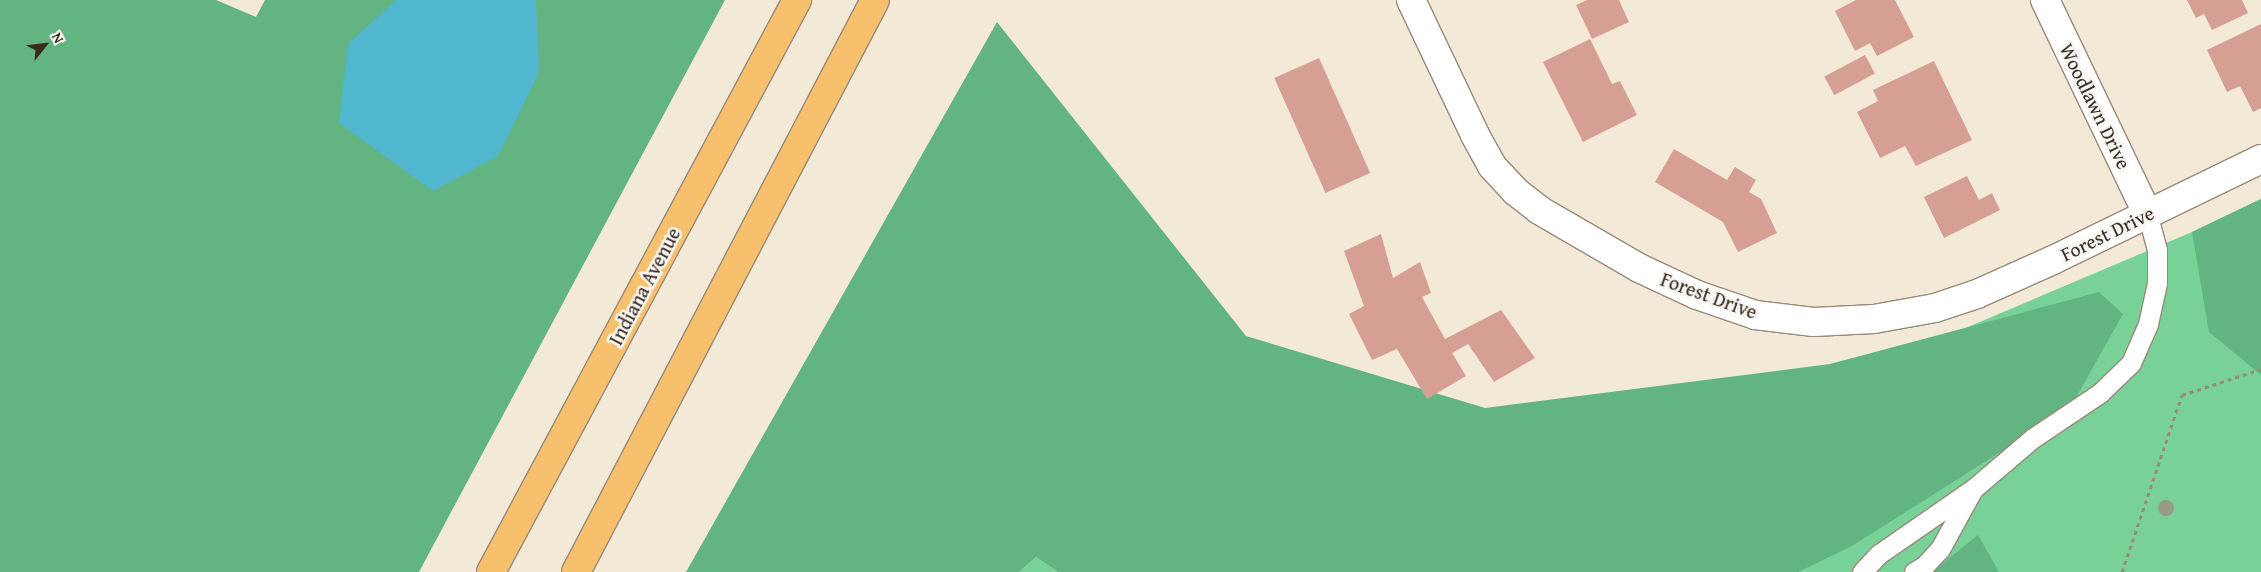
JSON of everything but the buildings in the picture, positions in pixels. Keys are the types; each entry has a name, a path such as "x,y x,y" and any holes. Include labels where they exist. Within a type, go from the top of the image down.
{"main road":[{"name":"Indiana Avenue","path":"491,572 796,0"},
{"path":"576,572 875,0"}],"street":[{"name":"Forest Drive","path":"1411,0 1475,135 1492,166 1515,191 1539,210 1639,268 1697,295 1755,315 1814,322 1874,320 1935,308 2036,267 2261,159"},
{"name":"Woodlawn Drive","path":"2045,0 2147,213"}],"lane":[{"path":"1862,572 1880,554 1974,489 2033,438 2100,393 2131,363 2148,324 2157,283 2157,250 2147,213"},
{"path":"1914,572 1940,549 1974,489"}],"path":[{"path":"2122,572 2182,395 2261,369"}],"green space":[{"path":"0,0 216,0 256,17 265,0 725,0 419,572 0,572"},
{"path":"997,22 1246,336 1485,408 1830,364 2099,292 2123,314 2070,408 1852,546 1798,572 1058,572 1036,557 1019,572 686,572"},
{"path":"2261,199 2261,572 1560,572 1916,349 2192,232"},
{"path":"2261,199 2261,375 2209,332 2192,232"},
{"path":"1978,535 1999,572 1932,572"},
{"path":"1036,557 1058,572 1019,572"}],"water":[{"path":"396,0 536,0 539,73 498,156 433,191 339,123 348,44"}]}
